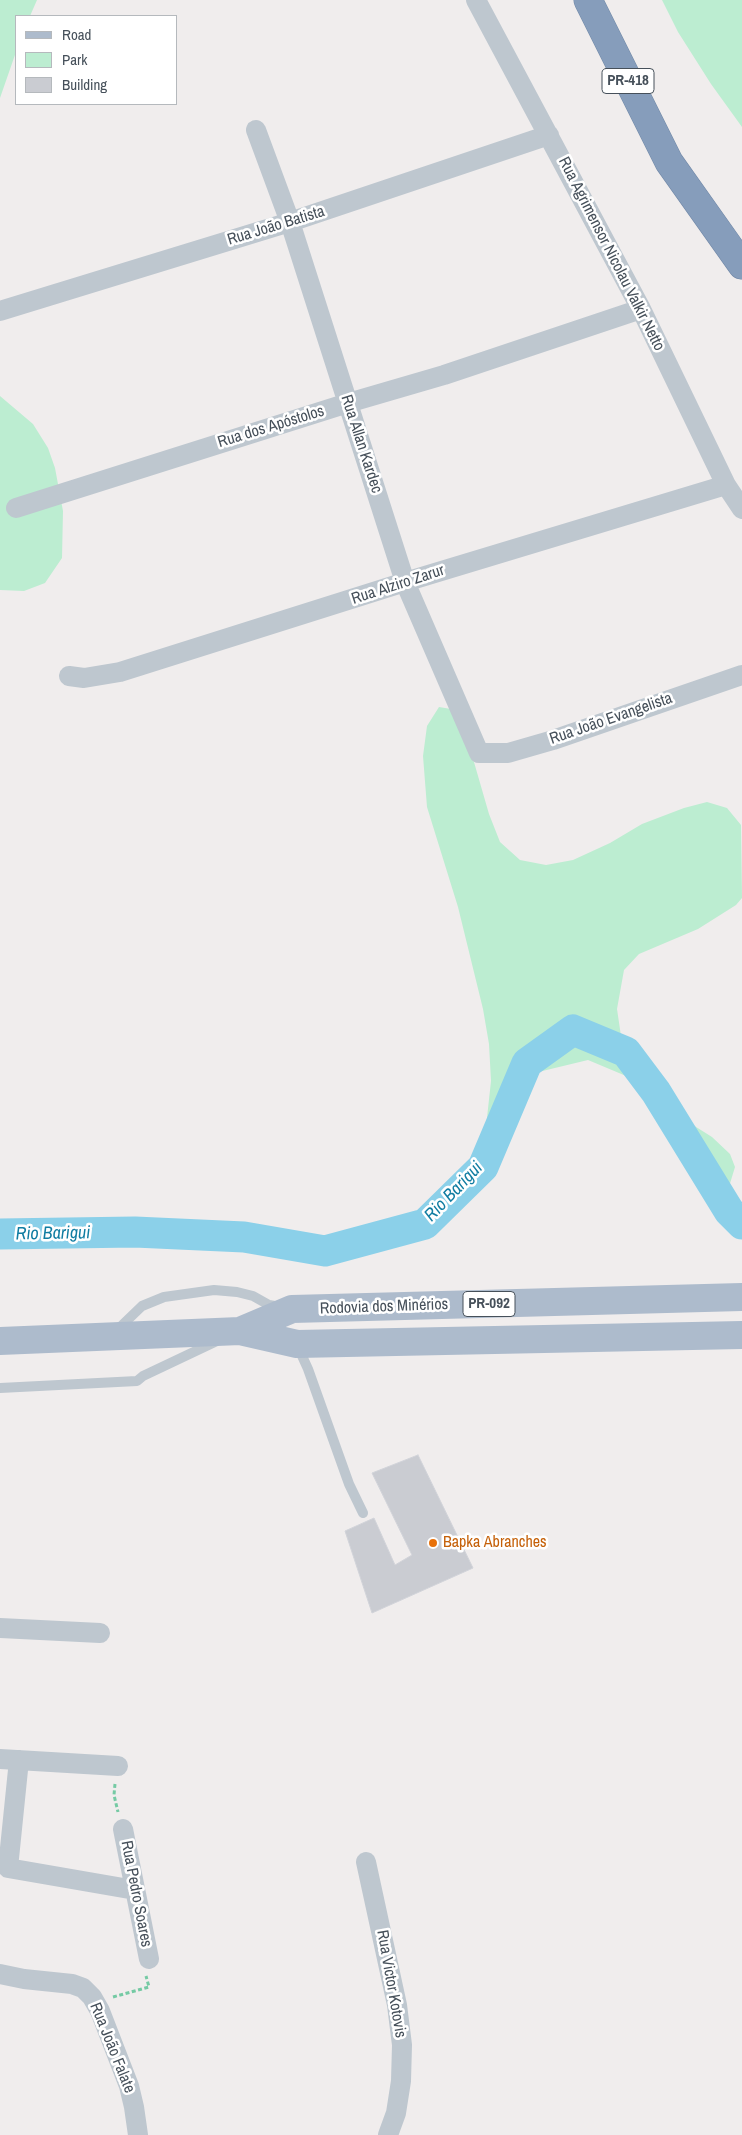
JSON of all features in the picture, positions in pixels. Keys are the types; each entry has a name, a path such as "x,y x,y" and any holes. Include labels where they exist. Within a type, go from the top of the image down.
{"highway":[{"name":"PR-418","path":"588,0 669,162 742,265"}],"main road":[{"name":"Rodovia dos Minérios","path":"240,1331 292,1309 742,1297"},
{"name":"Rodovia dos Minérios","path":"0,1341 109,1338 240,1331 297,1344 742,1335"}],"street":[{"name":"Rua Agrimensor Nicolau Valkir Netto","path":"476,0 641,309 726,484 742,509"},
{"name":"Rua Allan Kardec","path":"256,130 290,222 405,582 479,753"},
{"name":"Rua João Batista","path":"0,311 290,222 549,135"},
{"name":"Rua dos Apóstolos","path":"16,508 444,374 641,309"},
{"name":"Rua Alziro Zarur","path":"69,676 84,678 120,672 405,582 726,484"},
{"name":"Rua João Evangelista","path":"479,753 508,753 553,740 742,675"},
{"path":"0,1628 100,1633"},
{"path":"118,1766 10,1759 8,1868 135,1890"},
{"name":"Rua Pedro Soares","path":"123,1829 149,1959"},
{"name":"Rua Victor Kotovis","path":"366,1862 397,2005 402,2045 401,2081 396,2113 388,2135"},
{"name":"Rua João Falate","path":"0,1974 24,1979 72,1984 83,1988 95,2002 129,2086 138,2135"}],"lane":[{"path":"109,1338 142,1306 164,1297 214,1290 237,1292 253,1296 269,1305 292,1309"},
{"path":"0,1388 137,1380 240,1331"},
{"path":"297,1344 308,1369 345,1475 363,1513"}],"path":[{"path":"95,2002 149,1987 144,1968 149,1959"}],"green space":[{"path":"0,0 37,0 30,15 15,15 15,55 0,98"},
{"path":"662,0 742,0 742,127 711,84 678,32"},
{"path":"0,396 33,424 48,448 55,468 63,511 62,558 45,583 24,591 0,590"},
{"path":"439,707 451,709 465,731 489,814 500,842 520,860 546,865 573,860 610,843 642,824 684,808 707,802 727,808 741,825 742,898 736,905 698,929 639,954 624,970 617,1009 621,1036 633,1068 644,1086 669,1110 712,1137 730,1154 735,1167 728,1190 711,1204 638,1081 588,1060 530,1074 483,1179 476,1185 476,1168 486,1127 491,1081 489,1044 483,1009 458,907 427,807 423,756 427,726"}],"building":[{"name":"Bapka Abranches","path":"418,1455 473,1568 372,1613 345,1531 374,1518 395,1565 412,1555 372,1473"}],"waterway":[{"name":"Rio Barigui","path":"0,1234 135,1232 244,1237 325,1251 425,1224 483,1167 527,1063 573,1030 626,1052 656,1092 729,1211 742,1224"}],"place":[{"name":"Bapka Abranches","path":"433,1543"}]}
